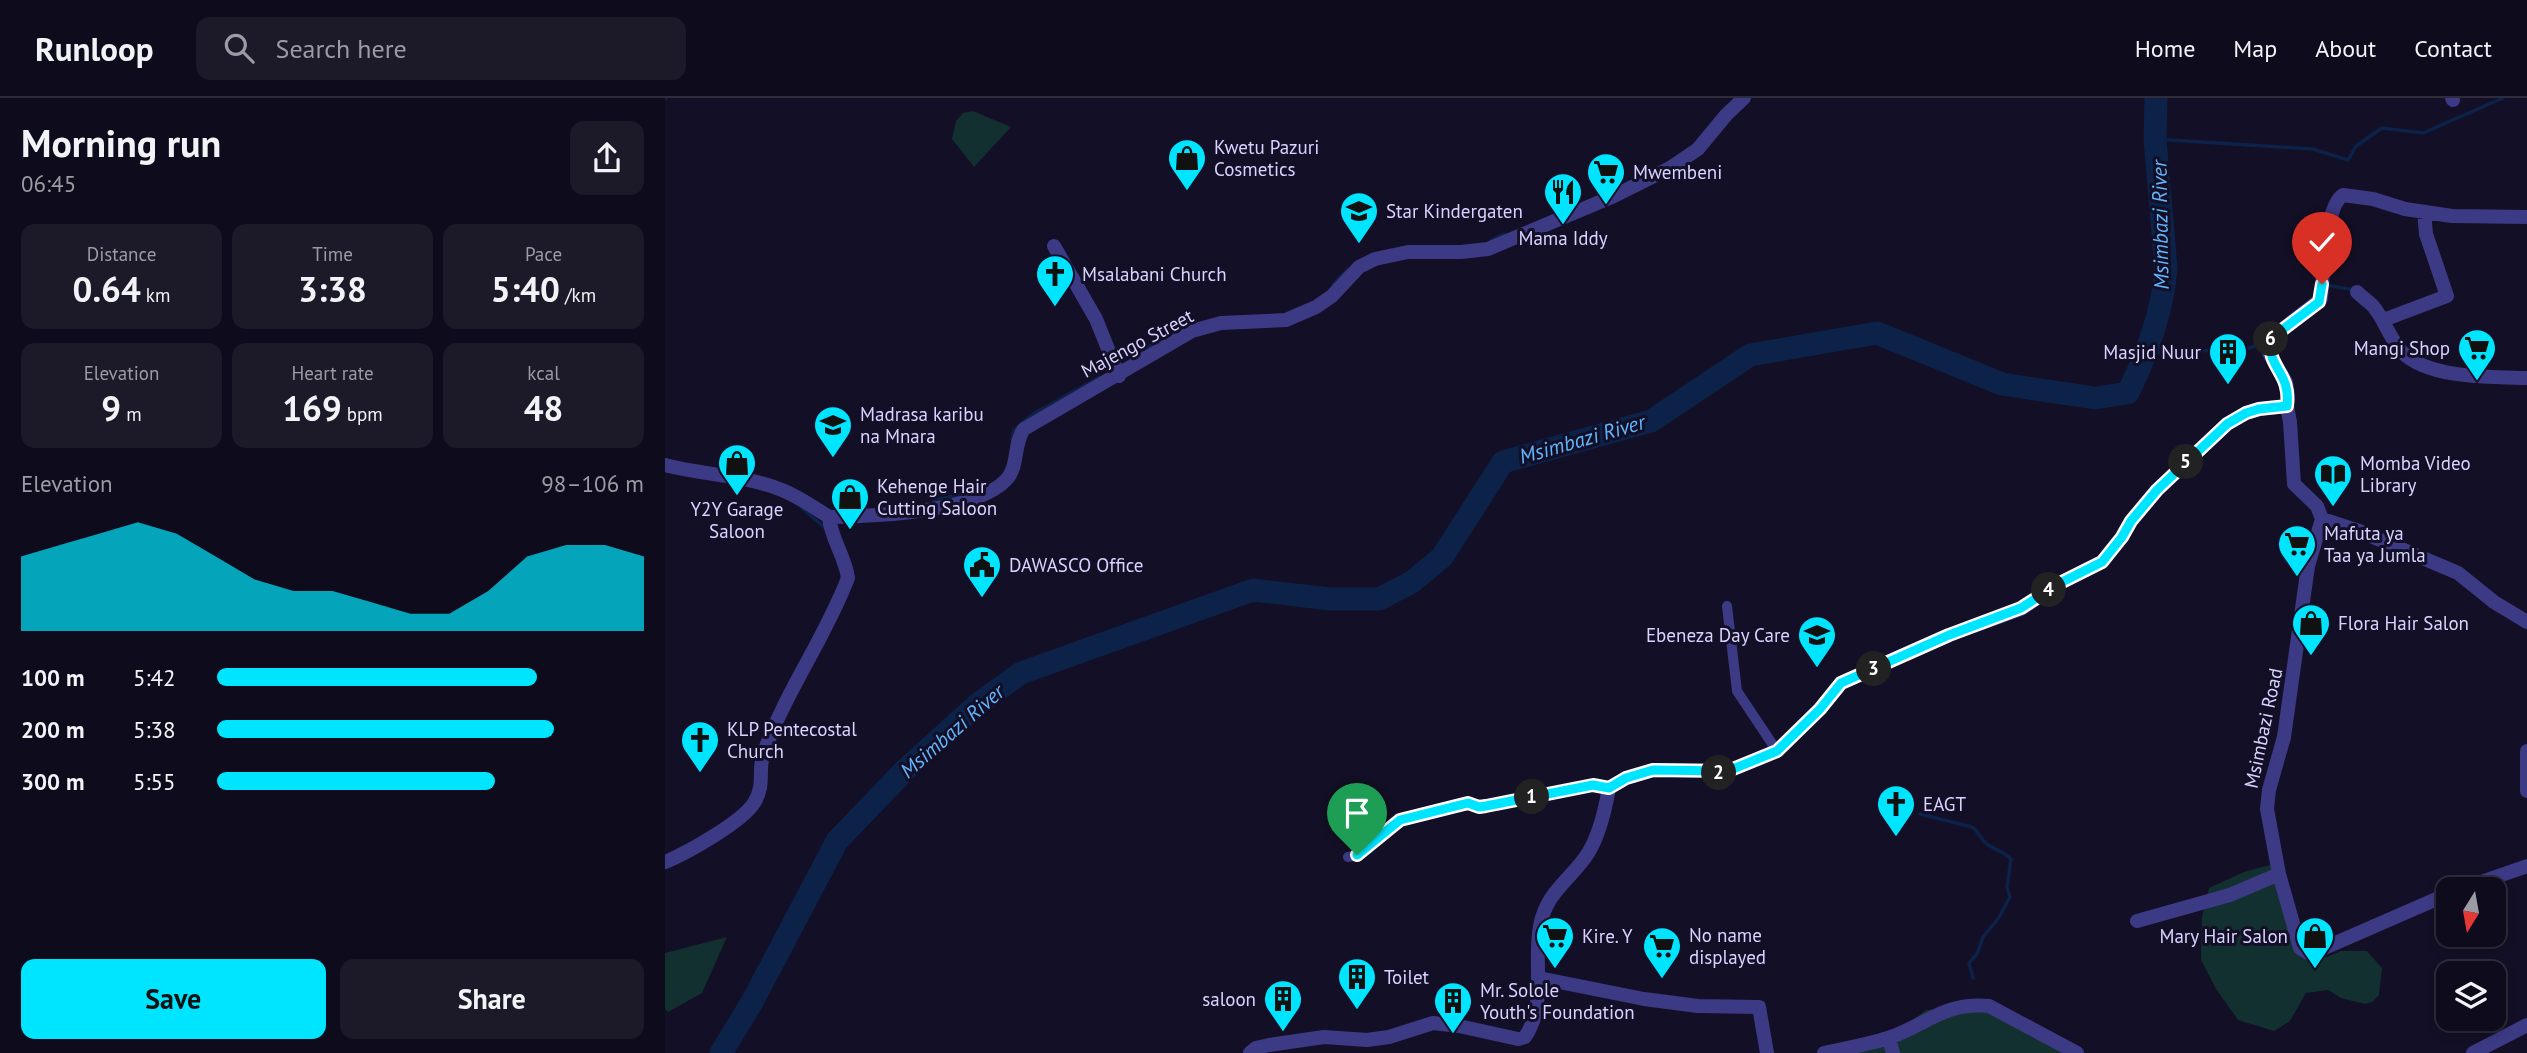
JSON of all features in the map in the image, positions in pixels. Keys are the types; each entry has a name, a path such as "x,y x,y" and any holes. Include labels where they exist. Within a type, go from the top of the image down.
{"street":[{"name":"Majengo Street","path":"829,517 888,514 968,503 1007,480 1015,460 1017,442 1024,429 1192,331 1221,323 1273,322 1299,315 1332,296 1359,267 1375,259 1408,252 1461,252 1488,248 1614,196 1670,168 1698,149 1744,98"},
{"path":"2527,217 2452,216 2355,196 2343,195 2337,198 2330,218 2321,299 2270,339 2269,353 2286,382 2294,484 2317,506 2322,519 2359,531 2458,573 2494,602 2527,622"},
{"path":"2386,319 2447,296 2426,234 2424,212"},
{"path":"1054,246 1096,319 1119,376"},
{"path":"2357,292 2373,306 2389,335 2403,353 2419,363 2475,376 2527,378"},
{"path":"1348,857 1362,853 1400,820 1421,814 1468,803 1479,807 1486,806 1593,785 1609,788 1626,778 1653,770 1728,771 1777,751 1820,709 1841,683 1949,635 2021,608 2060,583 2102,562 2157,490 2227,424 2259,409 2287,406"},
{"path":"665,466 767,485 803,500 829,517 830,531 846,564 848,578 782,709 764,751 761,762 762,784 754,804 737,820 680,856 665,862"},
{"name":"Msimbazi Road","path":"2322,519 2308,566 2284,737 2269,790 2267,809 2279,874 2299,948 2308,953 2333,945 2436,899"},
{"path":"1727,606 1737,691 1777,751"},
{"path":"2527,751 2527,791"},
{"path":"1250,1053 1269,1045 1324,1037 1367,1040 1389,1037 1433,1023 1522,1039 1528,1033 1536,1006 1540,927 1546,908 1552,894 1585,858 1602,817 1609,788"},
{"path":"2495,877 2527,866"},
{"path":"2137,921 2230,895 2279,874"},
{"path":"1539,978 1644,999 1698,1006 1759,1007 1767,1053"},
{"path":"1824,1053 1889,1038 1957,1006 1974,1005 1989,1006 2077,1053"},
{"path":"2473,1053 2527,1025"},
{"path":"1889,1038 1893,1053"}],"green space":[{"path":"973,111 1011,127 974,167 952,139 956,121 963,113"},
{"path":"2270,865 2302,943 2312,956 2327,957 2341,951 2367,951 2382,968 2379,995 2372,1002 2365,1004 2341,998 2328,990 2306,993 2290,1021 2274,1031 2238,1020 2216,989 2201,960 2202,917 2209,888 2244,872"},
{"path":"727,937 702,993 668,1012 665,1009 665,953"},
{"path":"1975,1006 2081,1053 1846,1053 1890,1037 1926,1010"}],"waterway":[{"name":"Msimbazi River","path":"721,1053 752,1002 837,841 904,771 978,704 1021,673 1253,590 1330,599 1379,599 1412,582 1442,557 1503,462 1651,421 1750,355 1877,333 2002,384 2095,398 2128,393 2153,332 2166,268 2155,139 2156,98"},
{"path":"2155,139 2313,149 2348,160 2356,146 2382,128 2423,133 2503,98"},
{"path":"1491,240 1504,234"},
{"path":"1333,285 1347,270"},
{"path":"2325,285 2355,290"},
{"path":"1132,358 1162,337 1185,328"},
{"path":"2148,353 2246,349 2258,345 2265,337"},
{"path":"1012,439 1014,430 1033,414 1100,377"},
{"path":"934,501 987,486"},
{"path":"800,506 826,529"},
{"path":"1920,814 1972,827 1987,844 2011,859 2007,887 2010,897 1969,963 1973,978"}],"place":[{"name":"Kwetu Pazuri Cosmetics","path":"1187,192"},
{"name":"Mwembeni","path":"1606,206"},
{"name":"Mama Iddy","path":"1563,226"},
{"name":"Star Kindergaten","path":"1359,245"},
{"name":"Msalabani Church","path":"1055,308"},
{"name":"Mangi Shop","path":"2477,382"},
{"name":"Masjid Nuur","path":"2228,386"},
{"name":"Madrasa karibu na Mnara","path":"833,459"},
{"name":"Y2Y Garage Saloon","path":"737,497"},
{"name":"Momba Video Library","path":"2333,508"},
{"name":"Kehenge Hair Cutting Saloon","path":"850,531"},
{"name":"Mafuta ya Taa ya Jumla","path":"2297,578"},
{"name":"DAWASCO Office","path":"982,599"},
{"name":"Flora Hair Salon","path":"2311,657"},
{"name":"Ebeneza Day Care","path":"1817,669"},
{"name":"KLP Pentecostal Church","path":"700,774"},
{"name":"EAGT","path":"1896,838"},
{"name":"Kire. Y","path":"1555,970"},
{"name":"Mary Hair Salon","path":"2315,970"},
{"name":"No name displayed","path":"1662,980"},
{"name":"Toilet","path":"1357,1011"},
{"name":"saloon","path":"1283,1033"},
{"name":"Mr. Solole Youth's Foundation","path":"1453,1035"}],"route":[{"path":"1357,855 1400,820 1457,805 1468,803 1479,807 1486,806 1593,785 1609,788 1626,778 1653,770 1715,773 1761,759 1777,751 1790,735 1820,709 1841,683 1949,635 2021,608 2060,583 2081,575 2102,562 2157,490 2227,424 2259,409 2287,406 2286,382 2269,353 2270,339 2319,302 2322,284"}]}
